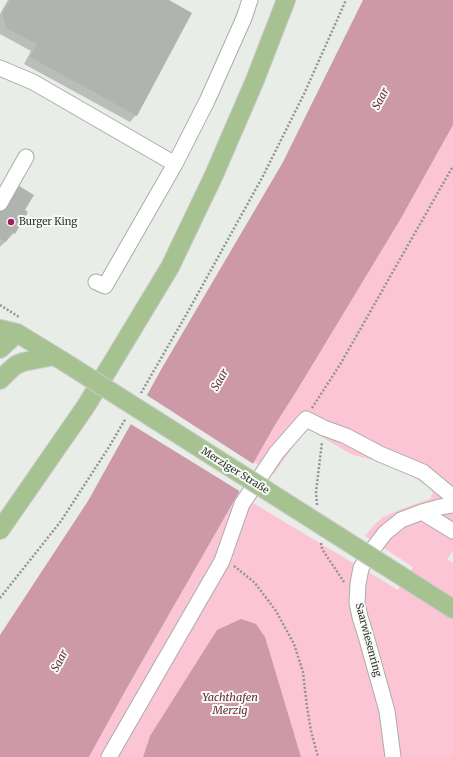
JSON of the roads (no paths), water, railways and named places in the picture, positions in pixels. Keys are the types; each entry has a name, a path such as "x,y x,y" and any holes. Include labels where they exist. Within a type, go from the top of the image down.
{"main road":[{"path":"1,528 86,406 170,267 214,175 256,80 286,0"},
{"path":"0,316 5,319 17,334"},
{"path":"0,329 17,334"},
{"path":"0,349 17,334"},
{"name":"Merziger Straße","path":"17,334 453,609"},
{"path":"0,380 16,365 23,362 60,360"}],"street":[{"path":"96,282 105,286 175,164 207,101 244,18 250,0"},
{"path":"0,68 32,82 175,164"},
{"path":"0,203 26,157"},
{"path":"109,757 222,561 242,504 277,452 306,419 324,428 346,436 380,454 423,472 453,497"},
{"name":"Saarwiesenring","path":"393,757 387,712 357,603 358,584 362,568 372,550 385,533 401,520 422,512 453,505"},
{"path":"422,512 453,531"}],"water":[{"name":"Saar","path":"363,0 453,0 453,125 400,220 275,425 238,494 89,757 0,757 0,635 88,501 162,368 283,162"},
{"name":"Yachthafen Merzig","path":"241,619 256,624 265,637 301,757 143,757 150,736 217,630"}],"place":[{"name":"Burger King","path":"11,222"}]}
